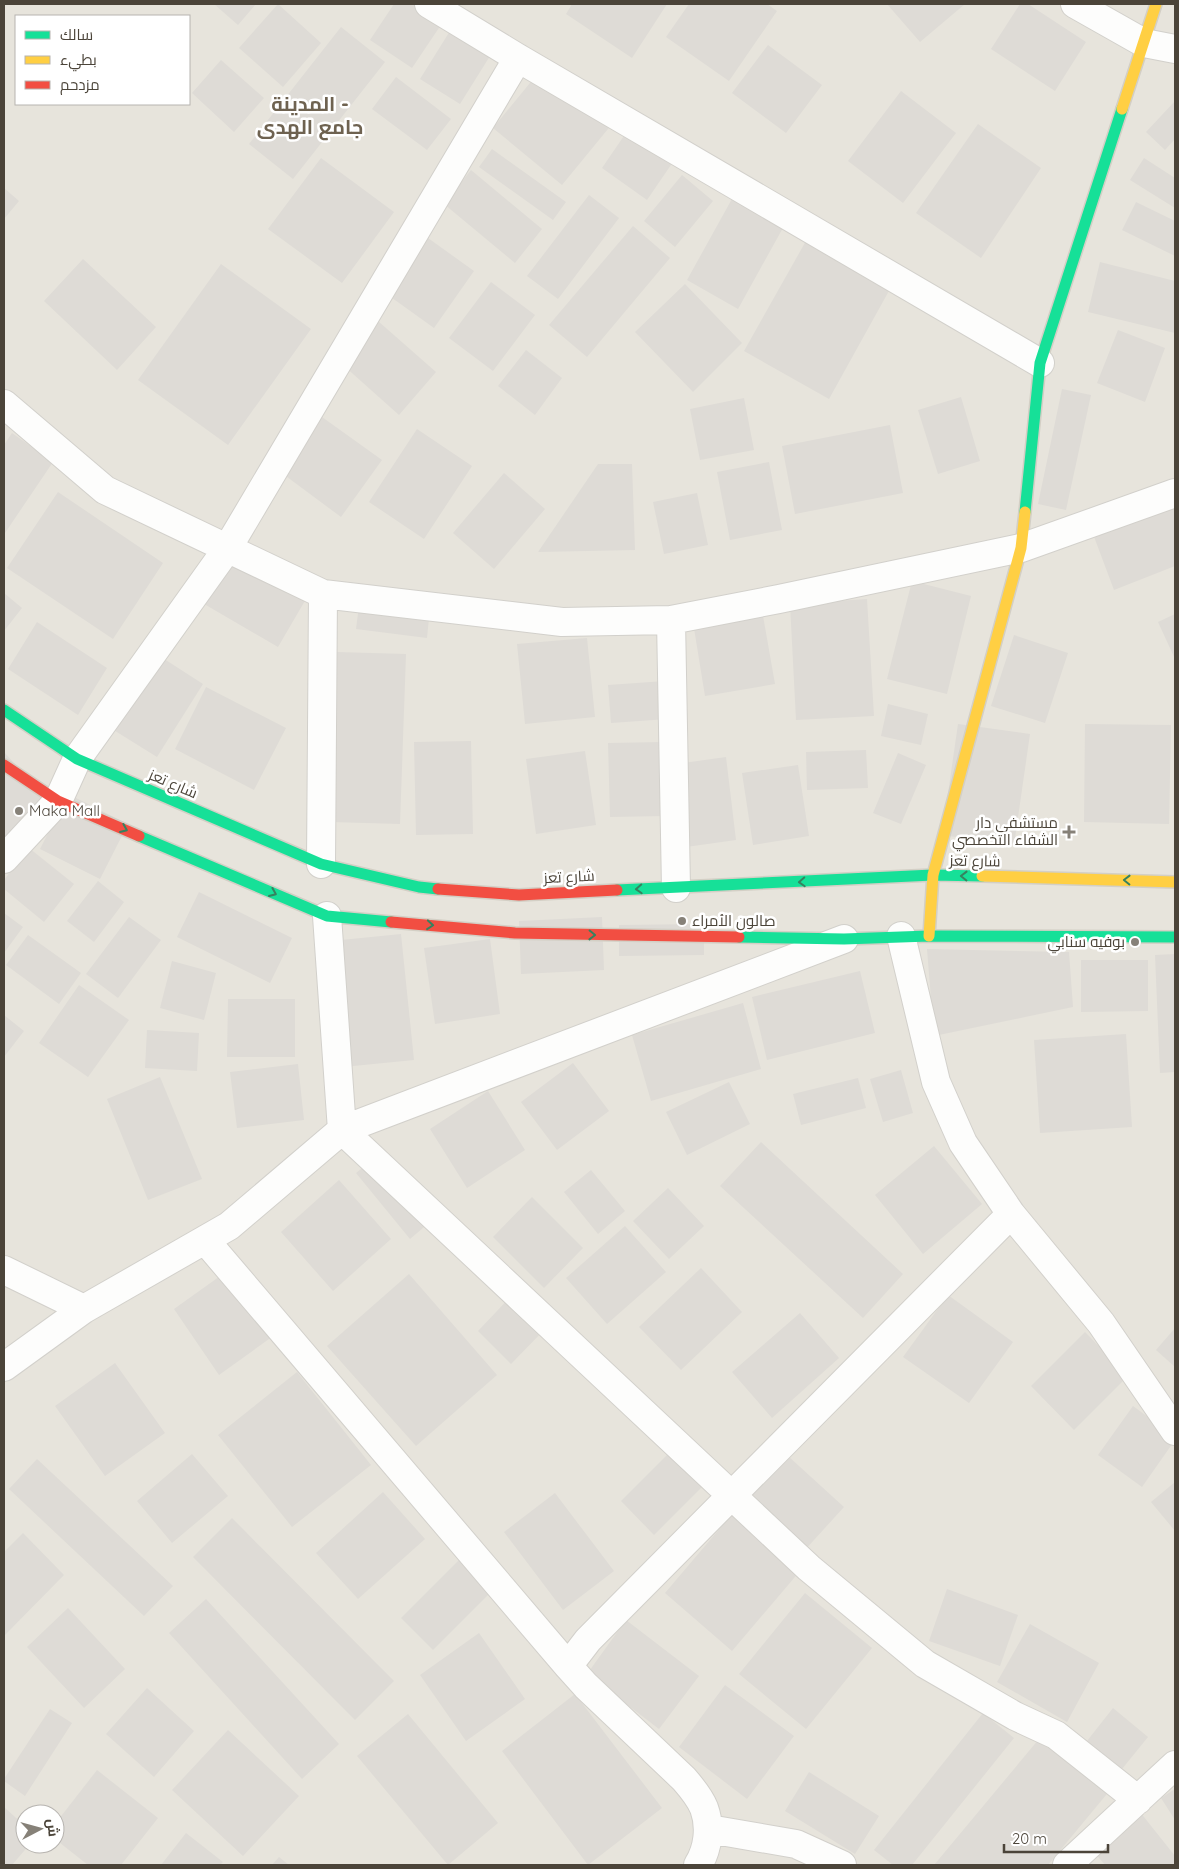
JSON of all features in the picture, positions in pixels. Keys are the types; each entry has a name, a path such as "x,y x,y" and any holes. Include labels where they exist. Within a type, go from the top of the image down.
{"main road":[{"path":"929,936 933,875 1021,548 1040,363 1156,4"},
{"name":"شارع تعز","path":"4,710 77,759 321,864 419,887 519,895 933,875 1175,882"},
{"path":"4,765 58,801 327,916 515,933 844,939 901,936 1175,937"}],"street":[{"path":"429,4 1040,363"},
{"path":"1075,4 1144,43 1175,48"},
{"path":"4,859 58,801 77,759 227,549 518,58"},
{"path":"4,404 105,490 323,594 562,622 671,620 779,600 1021,548 1175,493"},
{"path":"321,864 323,594"},
{"path":"671,620 676,888"},
{"path":"327,916 342,1130 733,1494 809,1568 925,1664 1015,1716 1056,1735 1138,1800"},
{"path":"901,936 936,1082 963,1144 1011,1214 1101,1323 1175,1431"},
{"path":"4,1367 84,1309 229,1226 342,1130 844,939"},
{"path":"568,1666 588,1640 1011,1214"},
{"path":"205,1240 568,1666 586,1686 684,1779 704,1807 709,1829 704,1856 698,1865"},
{"path":"4,1270 84,1309"},
{"path":"1067,1865 1175,1765"},
{"path":"709,1829 796,1844 842,1865"}],"shaded area":[{"path":"4,4 1175,4 1175,1865 4,1865"}],"building":[{"path":"214,4 256,4 238,25"},
{"path":"278,4 321,43 283,87 239,48"},
{"path":"394,4 455,4 412,68 370,40"},
{"path":"572,4 667,4 632,58 566,14"},
{"path":"689,4 767,4 777,11 729,81 666,37"},
{"path":"887,4 965,4 920,42"},
{"path":"1020,4 1028,4 1086,42 1055,91 991,49"},
{"path":"460,15 500,40 460,104 420,79"},
{"path":"341,27 385,62 293,179 249,144"},
{"path":"768,45 822,85 786,133 732,93"},
{"path":"221,60 264,98 234,132 192,93"},
{"path":"548,61 617,118 562,185 493,128"},
{"path":"396,77 451,119 427,150 372,109"},
{"path":"901,91 956,133 903,203 848,161"},
{"path":"1175,101 1175,139 1165,150 1146,132"},
{"path":"978,124 1041,168 981,258 916,213"},
{"path":"630,127 675,159 647,200 602,168"},
{"path":"492,149 566,202 553,220 479,167"},
{"path":"321,158 394,212 342,283 268,229"},
{"path":"1144,158 1175,178 1175,208 1130,180"},
{"path":"471,170 542,229 515,263 444,204"},
{"path":"682,175 713,201 675,247 644,221"},
{"path":"4,188 19,201 4,219"},
{"path":"589,195 619,218 558,299 527,276"},
{"path":"733,197 784,226 738,309 687,280"},
{"path":"1136,202 1175,221 1175,256 1122,230"},
{"path":"633,226 670,258 587,357 549,325"},
{"path":"811,232 895,280 829,399 744,351"},
{"path":"428,238 474,271 434,328 388,295"},
{"path":"83,259 156,327 117,370 44,301"},
{"path":"1100,262 1175,281 1175,333 1088,312"},
{"path":"221,264 311,329 228,445 138,380"},
{"path":"491,282 535,315 493,371 449,338"},
{"path":"685,284 742,343 693,392 635,332"},
{"path":"370,314 436,372 399,415 334,357"},
{"path":"1118,330 1165,348 1145,402 1097,383"},
{"path":"526,350 562,378 535,415 498,386"},
{"path":"1062,389 1091,395 1066,510 1038,504"},
{"path":"961,397 980,461 938,474 918,410"},
{"path":"744,398 754,450 700,460 690,409"},
{"path":"315,412 382,460 341,517 275,468"},
{"path":"890,425 903,493 795,514 782,446"},
{"path":"417,429 472,466 424,539 369,502"},
{"path":"12,433 53,462 5,533 4,445"},
{"path":"769,462 782,530 730,540 717,472"},
{"path":"598,464 632,464 635,550 538,552"},
{"path":"504,473 545,509 494,569 453,533"},
{"path":"58,492 163,563 113,639 7,568"},
{"path":"697,493 708,545 664,554 653,502"},
{"path":"1173,502 1175,508 1175,566 1114,590 1093,534"},
{"path":"226,553 306,599 278,647 199,601"},
{"path":"912,581 971,596 947,694 887,679"},
{"path":"361,590 431,598 427,638 356,629"},
{"path":"4,593 22,608 4,631"},
{"path":"867,599 874,716 796,720 790,604"},
{"path":"762,610 775,684 705,696 693,622"},
{"path":"1175,614 1175,659 1158,622"},
{"path":"37,622 107,668 78,715 8,669"},
{"path":"1014,635 1068,653 1045,723 991,706"},
{"path":"587,638 595,717 525,724 517,644"},
{"path":"337,652 406,654 400,824 331,822"},
{"path":"158,655 203,684 157,757 112,729"},
{"path":"665,681 667,719 611,723 608,685"},
{"path":"206,687 286,728 254,790 175,749"},
{"path":"888,704 928,714 921,745 881,736"},
{"path":"958,724 1030,734 1014,845 942,835"},
{"path":"1085,724 1171,725 1169,824 1084,822"},
{"path":"471,741 473,834 416,835 414,742"},
{"path":"663,742 665,816 610,817 608,743"},
{"path":"866,750 868,788 807,790 806,752"},
{"path":"585,751 596,825 536,834 526,759"},
{"name":"Maka Mall","path":"4,752 46,798 4,844"},
{"path":"898,753 926,765 901,824 873,813"},
{"path":"726,757 736,840 686,847 676,764"},
{"path":"798,765 809,836 753,845 742,773"},
{"path":"68,794 128,824 100,879 40,849"},
{"path":"29,848 74,884 44,922 4,889 4,880"},
{"path":"98,881 124,902 94,942 67,921"},
{"path":"199,892 292,938 270,983 177,937"},
{"path":"4,913 23,927 4,953"},
{"path":"129,917 161,940 118,998 86,974"},
{"path":"602,917 604,970 521,974 519,921"},
{"path":"704,924 704,955 619,956 619,925"},
{"path":"401,934 414,1060 343,1067 331,941"},
{"path":"28,935 81,973 59,1004 6,965"},
{"path":"490,939 500,1014 435,1024 424,948"},
{"path":"927,949 1069,952 1073,1007 934,1036"},
{"path":"1175,954 1175,1072 1160,1073 1155,955"},
{"path":"1081,960 1148,960 1148,1011 1081,1012"},
{"path":"172,961 216,973 204,1020 160,1008"},
{"path":"860,971 875,1033 767,1060 752,997"},
{"path":"79,985 129,1020 88,1077 39,1043"},
{"path":"228,999 295,999 295,1057 227,1057"},
{"path":"743,1003 761,1069 651,1101 632,1035"},
{"path":"4,1015 24,1031 4,1057"},
{"path":"147,1030 199,1033 197,1071 145,1068"},
{"path":"1126,1034 1132,1127 1040,1133 1034,1040"},
{"path":"573,1063 609,1111 557,1150 521,1102"},
{"path":"298,1064 304,1120 237,1128 230,1072"},
{"path":"901,1070 913,1113 883,1122 870,1079"},
{"path":"160,1077 202,1179 148,1200 107,1099"},
{"path":"858,1078 866,1108 801,1125 793,1094"},
{"path":"729,1082 750,1124 687,1155 666,1112"},
{"path":"488,1091 525,1150 467,1188 430,1129"},
{"path":"761,1142 903,1274 863,1318 720,1186"},
{"path":"934,1146 982,1204 923,1254 875,1195"},
{"path":"377,1156 430,1222 410,1239 356,1173"},
{"path":"591,1170 625,1211 598,1234 564,1192"},
{"path":"339,1180 391,1239 333,1291 281,1232"},
{"path":"668,1188 704,1226 669,1259 633,1221"},
{"path":"532,1197 583,1248 544,1288 493,1237"},
{"path":"625,1226 666,1272 607,1324 566,1278"},
{"path":"701,1268 742,1312 681,1370 639,1327"},
{"path":"230,1269 276,1334 219,1375 174,1309"},
{"path":"409,1274 497,1375 416,1446 327,1346"},
{"path":"513,1294 546,1328 511,1364 478,1331"},
{"path":"948,1295 1013,1342 969,1403 903,1357"},
{"path":"800,1313 839,1358 772,1418 732,1372"},
{"path":"1175,1328 1175,1367 1156,1350"},
{"path":"1085,1332 1128,1376 1074,1430 1031,1386"},
{"path":"115,1363 165,1433 105,1476 55,1406"},
{"path":"297,1372 371,1465 292,1527 218,1435"},
{"path":"1133,1406 1175,1437 1175,1440 1142,1487 1098,1455"},
{"path":"672,1450 705,1484 654,1535 621,1501"},
{"path":"192,1454 228,1496 172,1543 137,1501"},
{"path":"788,1456 844,1507 804,1551 748,1500"},
{"path":"37,1459 173,1586 144,1616 9,1489"},
{"path":"1175,1482 1175,1531 1151,1502"},
{"path":"383,1492 425,1539 358,1599 316,1553"},
{"path":"555,1493 614,1571 563,1610 504,1532"},
{"path":"733,1513 800,1571 732,1651 665,1593"},
{"path":"232,1518 394,1681 355,1720 193,1557"},
{"path":"23,1533 64,1575 4,1636 4,1552"},
{"path":"465,1554 497,1586 433,1650 401,1618"},
{"path":"947,1589 1018,1615 1000,1666 929,1641"},
{"path":"805,1593 872,1648 806,1729 739,1674"},
{"path":"206,1599 339,1744 302,1779 169,1633"},
{"path":"68,1608 125,1669 84,1708 27,1647"},
{"path":"626,1620 699,1676 659,1729 587,1674"},
{"path":"1030,1624 1099,1663 1067,1722 997,1682"},
{"path":"479,1633 525,1699 466,1741 420,1675"},
{"path":"725,1685 794,1736 747,1799 679,1747"},
{"path":"147,1688 194,1731 154,1777 106,1734"},
{"path":"575,1694 662,1808 588,1865 502,1751"},
{"path":"1113,1708 1148,1737 1122,1769 1087,1741"},
{"path":"50,1709 72,1723 25,1796 4,1781 4,1779"},
{"path":"983,1713 1014,1738 912,1865 893,1865 874,1850"},
{"path":"408,1714 498,1823 448,1865 357,1756"},
{"path":"228,1730 299,1796 243,1856 172,1790"},
{"path":"1044,1733 1111,1789 1048,1865 934,1865"},
{"path":"97,1770 158,1818 121,1865 88,1865 65,1847 65,1811"},
{"path":"809,1772 879,1816 855,1854 785,1811"},
{"path":"1175,1789 1175,1820 1161,1798"},
{"path":"4,1807 15,1817 15,1854 21,1854 12,1865 4,1865"},
{"path":"1136,1807 1175,1856 1175,1865 1105,1865 1089,1846"},
{"path":"186,1833 223,1862 220,1865 161,1865"},
{"path":"279,1857 289,1865 272,1865"}],"traffic: fast":[{"path":"1025,512 1040,363 1122,109"},
{"path":"4,710 77,759 321,864 419,887 438,889"},
{"path":"139,836 327,916 391,922"},
{"path":"617,890 933,875 982,876"},
{"path":"739,937 844,939 929,936 1175,937"}],"traffic: slow":[{"path":"1122,109 1156,4"},
{"path":"929,936 933,875 1021,548 1025,512"},
{"path":"982,876 1175,882"}],"traffic: jam":[{"path":"4,765 58,801 139,836"},
{"path":"438,889 519,895 617,890"},
{"path":"391,922 515,933 739,937"}],"place":[{"name":"Maka Mall","path":"19,811"},
{"name":"مستشفى دار الشفاء التخصصي","path":"1069,832"},
{"name":"صالون الأمراء","path":"682,921"},
{"name":"بوفيه سنابي","path":"1135,942"}],"district":[{"name":"المدينة - جامع الهدى","path":"310,116"}]}
